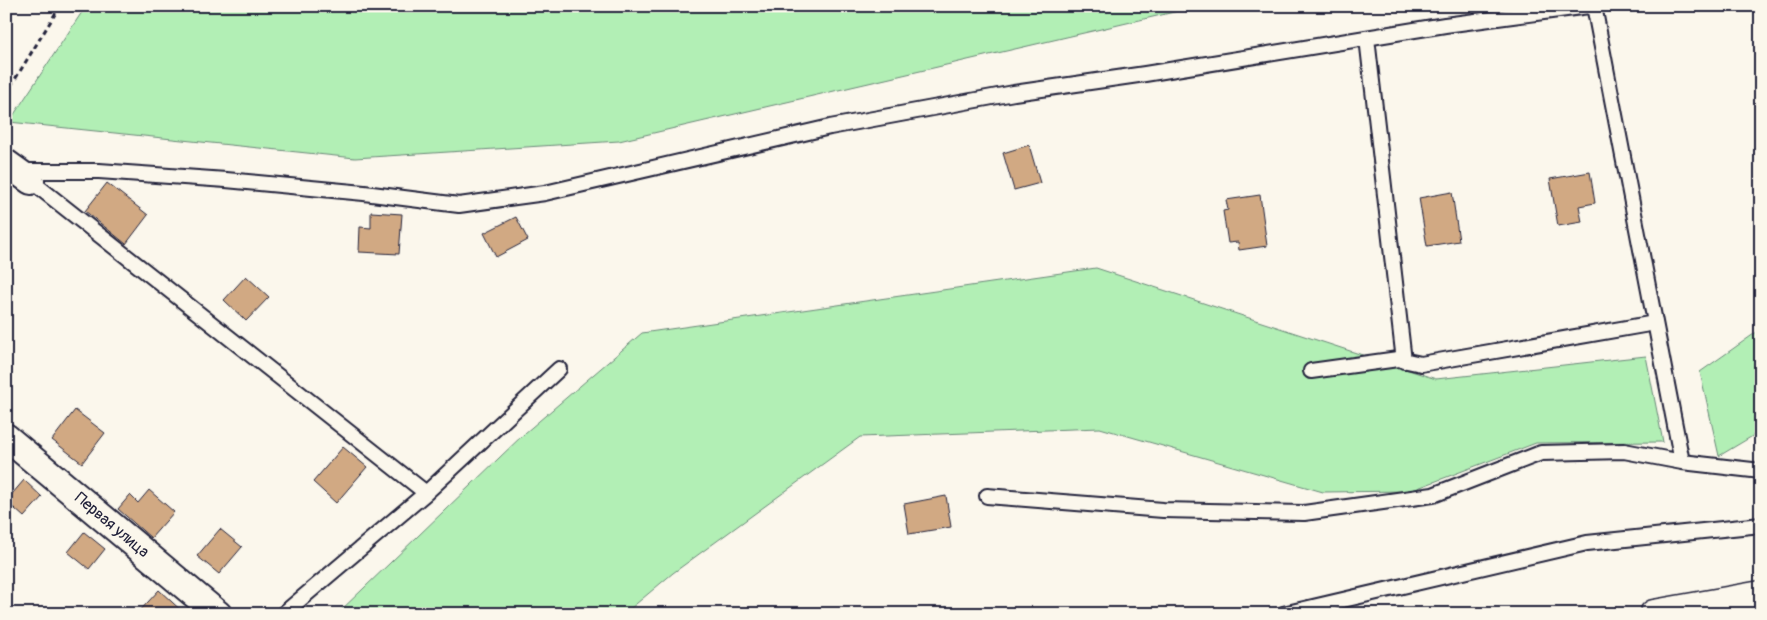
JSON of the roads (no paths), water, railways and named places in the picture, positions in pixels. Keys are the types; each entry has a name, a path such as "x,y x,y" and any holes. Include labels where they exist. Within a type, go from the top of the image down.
{"main road":[{"path":"1654,614 1761,595"}],"street":[{"name":"Первая улица","path":"6,437 218,614"}],"lane":[{"path":"18,171 99,172 226,180 364,193 459,205 545,193 830,127 1004,94 1589,6"},
{"path":"1594,6 1682,462"},
{"path":"1367,38 1404,361"},
{"path":"18,171 426,493"},
{"path":"1311,371 1398,359 1421,364 1655,323"},
{"path":"283,614 426,493 559,369"},
{"path":"986,496 1163,510 1304,513 1433,495 1541,453 1624,451 1682,462 1761,471"},
{"path":"1283,614 1587,543 1761,525"}]}
